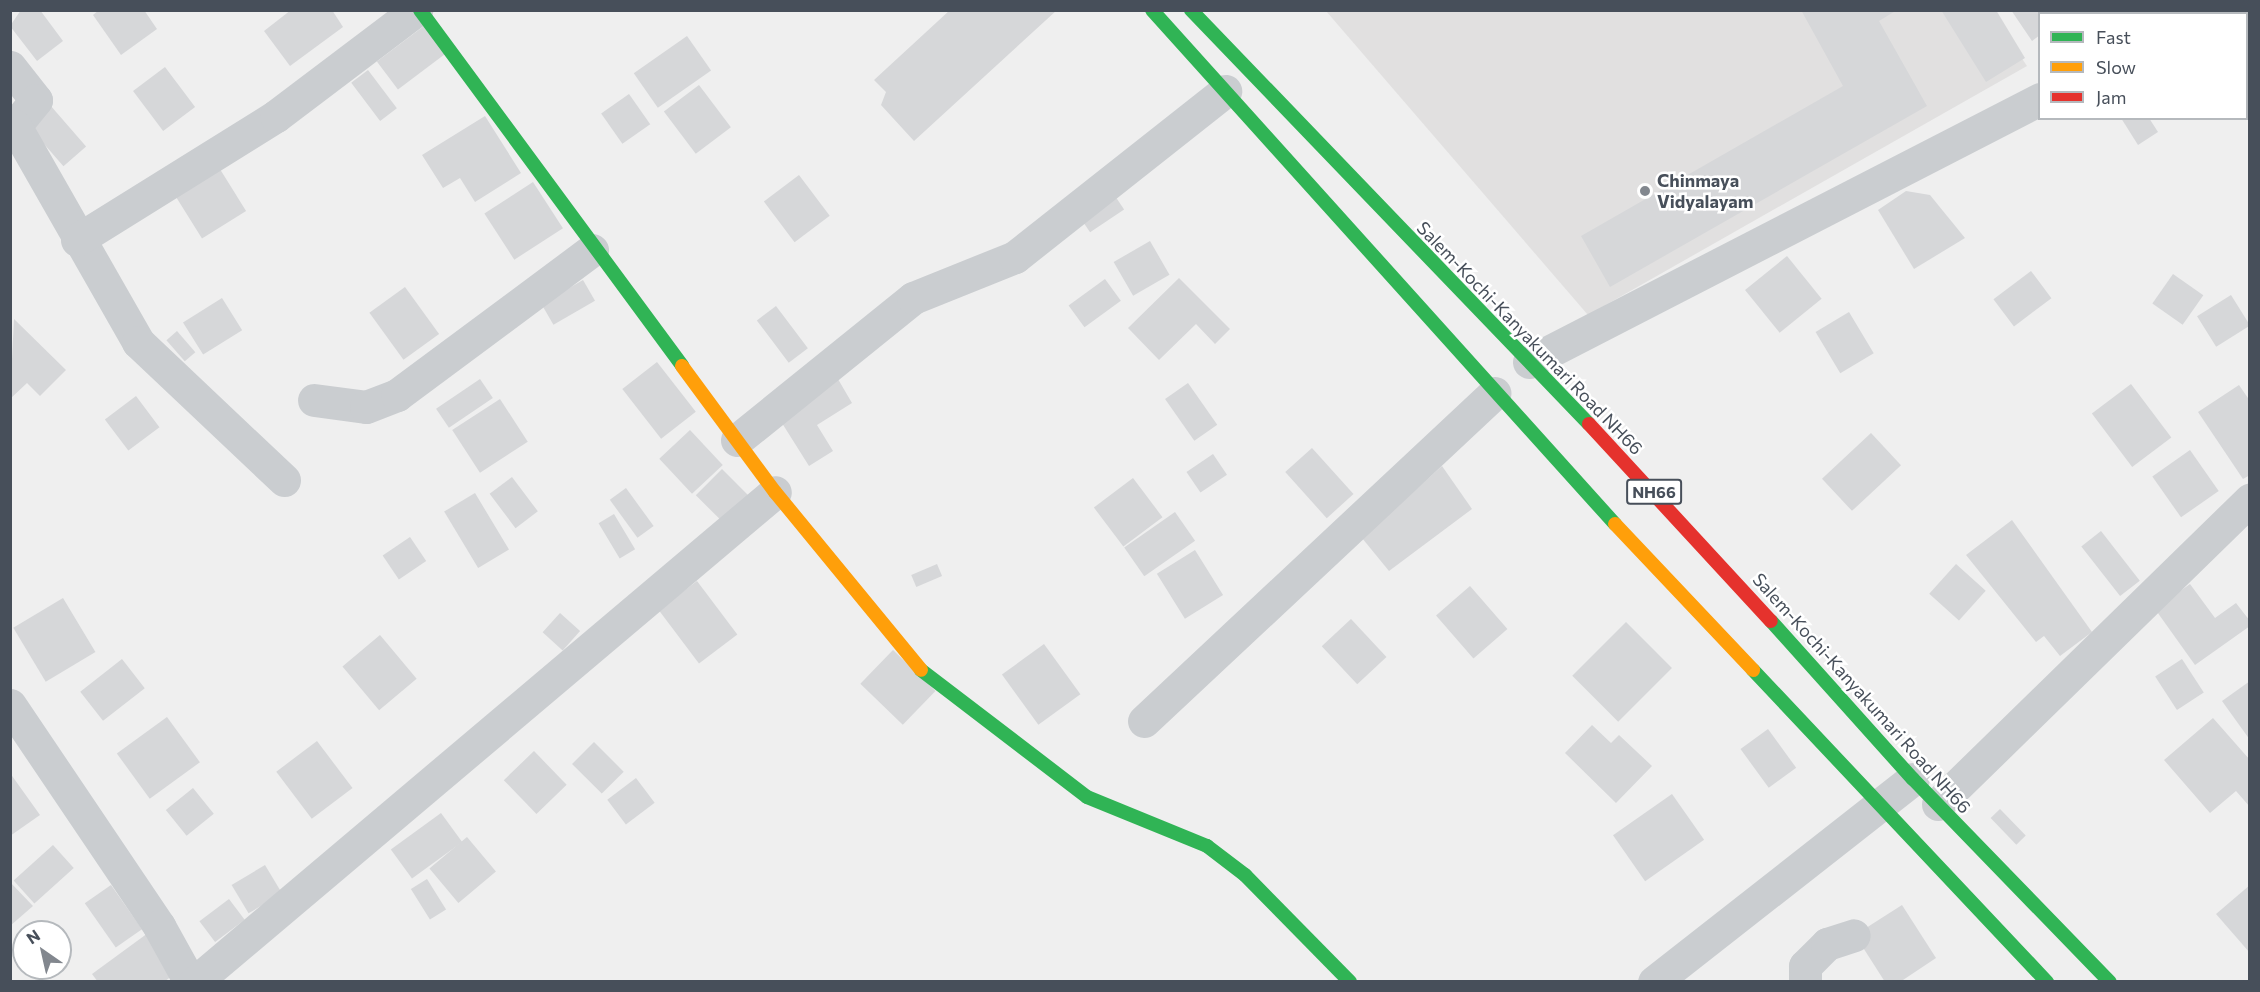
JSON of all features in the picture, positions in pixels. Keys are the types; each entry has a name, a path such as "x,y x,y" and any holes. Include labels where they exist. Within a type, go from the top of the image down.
{"main road":[{"path":"418,10 592,250 776,492 932,684 1087,797 1207,846 1245,875 1350,981"},
{"path":"1152,10 1495,393 2047,981"},
{"name":"Salem-Kochi-Kanyakumari Road NH66","path":"1191,10 1678,517 1913,779 2110,981"}],"street":[{"path":"77,240 276,116 418,10"},
{"path":"10,67 36,100 15,126 77,240 138,342 284,480"},
{"path":"737,440 913,298 1015,257 1225,91"},
{"path":"1529,362 2038,100"},
{"path":"314,400 366,407 397,395 592,250"},
{"path":"1144,721 1495,393"},
{"path":"195,981 776,492"},
{"path":"1938,804 2250,499"},
{"path":"10,705 159,926 190,981"},
{"path":"1654,981 1913,779"},
{"path":"1805,981 1805,966 1827,944 1854,934"}],"shaded area":[{"name":"Chinmaya Vidyalayam","path":"1326,11 1990,11 2027,66 1588,315"}],"building":[{"path":"21,10 40,10 63,41 37,61 10,26"},
{"path":"99,10 144,10 157,29 121,55 93,15"},
{"path":"291,10 332,10 343,27 290,66 264,31"},
{"path":"950,10 1057,10 914,141 881,105 886,92 874,80"},
{"path":"1801,10 1897,10 1879,21 1927,106 1610,287 1581,236 1843,86"},
{"path":"1941,10 1996,10 2025,58 1986,82"},
{"path":"2011,10 2063,10 2064,12 2038,12 2038,36 2032,41"},
{"path":"424,26 445,54 398,89 377,62"},
{"path":"687,36 711,70 658,108 634,73"},
{"path":"165,67 195,107 163,131 133,91"},
{"path":"368,70 397,108 380,121 351,83"},
{"path":"699,85 731,127 696,154 664,111"},
{"path":"629,94 650,124 622,144 601,114"},
{"path":"50,105 86,147 63,166 27,125"},
{"path":"485,116 521,173 475,202 460,178 443,188 422,155"},
{"path":"2122,120 2150,120 2158,132 2138,145"},
{"path":"218,166 246,211 202,239 174,194"},
{"path":"799,175 830,216 795,242 764,201"},
{"path":"533,182 563,228 514,260 484,214"},
{"path":"1109,187 1124,209 1090,232 1075,210"},
{"path":"1906,191 1930,195 1965,238 1914,269 1878,210"},
{"path":"1150,241 1170,275 1133,296 1114,262"},
{"path":"1787,256 1822,299 1780,333 1745,290"},
{"path":"2031,271 2051,298 2014,326 1993,299"},
{"path":"2173,274 2203,295 2183,325 2152,303"},
{"path":"1179,278 1230,329 1215,344 1196,324 1159,360 1128,328"},
{"path":"1105,279 1121,301 1084,327 1069,305"},
{"path":"583,280 595,301 553,325 541,304"},
{"path":"405,287 439,334 403,360 369,313"},
{"path":"2231,295 2250,326 2216,347 2197,316"},
{"path":"222,298 242,330 203,355 183,322"},
{"path":"776,306 808,348 789,363 757,320"},
{"path":"1849,312 1874,353 1840,373 1816,332"},
{"path":"14,319 66,370 40,396 27,383 10,399"},
{"path":"177,331 195,352 185,361 166,340"},
{"path":"657,362 696,412 661,439 622,389"},
{"path":"835,374 852,403 817,425 833,451 809,466 775,412"},
{"path":"480,379 493,398 449,428 436,409"},
{"path":"1188,383 1217,425 1194,441 1165,399"},
{"path":"2131,384 2171,438 2132,467 2092,413"},
{"path":"2239,385 2250,401 2250,475 2243,479 2198,412"},
{"path":"136,396 159,427 128,451 105,419"},
{"path":"500,399 528,442 480,473 452,430"},
{"path":"690,430 723,465 692,494 659,459"},
{"path":"1871,433 1901,465 1852,511 1822,479"},
{"path":"1312,448 1353,494 1327,518 1285,472"},
{"path":"2190,450 2219,491 2181,517 2152,476"},
{"path":"1213,454 1227,475 1200,493 1186,472"},
{"path":"1442,466 1472,509 1389,571 1362,538"},
{"path":"722,469 752,499 726,525 696,495"},
{"path":"512,477 538,511 516,528 490,494"},
{"path":"1133,478 1162,517 1123,547 1094,507"},
{"path":"626,488 654,526 637,538 610,500"},
{"path":"475,493 509,550 478,568 444,512"},
{"path":"1175,512 1195,541 1144,576 1124,548"},
{"path":"614,514 635,549 620,558 599,523"},
{"path":"2012,520 2092,632 2060,656 2044,636 2036,642 1966,555"},
{"path":"2101,531 2140,581 2120,596 2081,546"},
{"path":"410,537 426,561 399,579 383,555"},
{"path":"1195,550 1223,595 1185,619 1157,574"},
{"path":"937,564 942,576 916,587 911,575"},
{"path":"1956,564 1986,591 1959,620 1929,594"},
{"path":"697,581 737,635 699,663 659,610"},
{"path":"2190,584 2215,618 2236,603 2250,621 2250,626 2195,665 2155,609"},
{"path":"1470,586 1507,629 1473,659 1436,616"},
{"path":"63,598 95,652 46,682 13,628"},
{"path":"560,613 580,631 563,650 543,632"},
{"path":"1351,619 1386,657 1357,684 1322,646"},
{"path":"1626,622 1672,668 1618,722 1572,676"},
{"path":"380,635 417,679 379,710 342,666"},
{"path":"1044,644 1080,694 1038,725 1002,675"},
{"path":"893,650 935,691 903,725 860,684"},
{"path":"122,659 145,688 103,721 80,692"},
{"path":"2182,659 2204,693 2177,710 2155,676"},
{"path":"2250,681 2250,740 2222,701"},
{"path":"167,717 200,762 150,799 117,753"},
{"path":"2213,718 2250,760 2250,807 2236,791 2210,813 2164,760"},
{"path":"1592,725 1611,743 1619,735 1652,766 1616,803 1565,753"},
{"path":"1768,729 1796,768 1769,788 1740,749"},
{"path":"317,741 353,788 312,819 276,772"},
{"path":"594,742 624,772 602,794 572,764"},
{"path":"534,751 567,785 536,814 504,780"},
{"path":"10,773 40,815 10,836"},
{"path":"636,778 655,803 626,824 607,800"},
{"path":"193,788 214,814 187,836 166,810"},
{"path":"1672,794 1704,840 1645,881 1613,835"},
{"path":"2000,809 2026,836 2016,845 1991,818"},
{"path":"441,813 462,842 412,879 391,849"},
{"path":"467,837 496,871 458,903 429,868"},
{"path":"53,845 74,868 34,904 14,880"},
{"path":"265,865 282,893 249,913 232,885"},
{"path":"427,879 446,910 430,920 411,889"},
{"path":"10,882 33,906 17,920 12,920 10,926"},
{"path":"111,885 142,929 116,948 85,903"},
{"path":"2250,885 2250,953 2216,914"},
{"path":"229,899 245,920 215,942 199,921"},
{"path":"1902,905 1936,958 1900,982 1885,982 1855,935"},
{"path":"148,933 177,972 164,982 98,982 92,974"}],"traffic: fast":[{"path":"420,10 682,366"},
{"path":"1152,10 1615,524"},
{"path":"1191,10 1589,424"},
{"path":"1771,621 1913,779 2110,982"},
{"path":"921,670 1087,797 1207,846 1245,875 1350,982"},
{"path":"1753,670 2047,982"}],"traffic: slow":[{"path":"682,366 775,492 921,670"},
{"path":"1615,524 1753,670"}],"traffic: jam":[{"path":"1589,424 1771,621"}],"place":[{"name":"Chinmaya Vidyalayam","path":"1645,191"}]}
